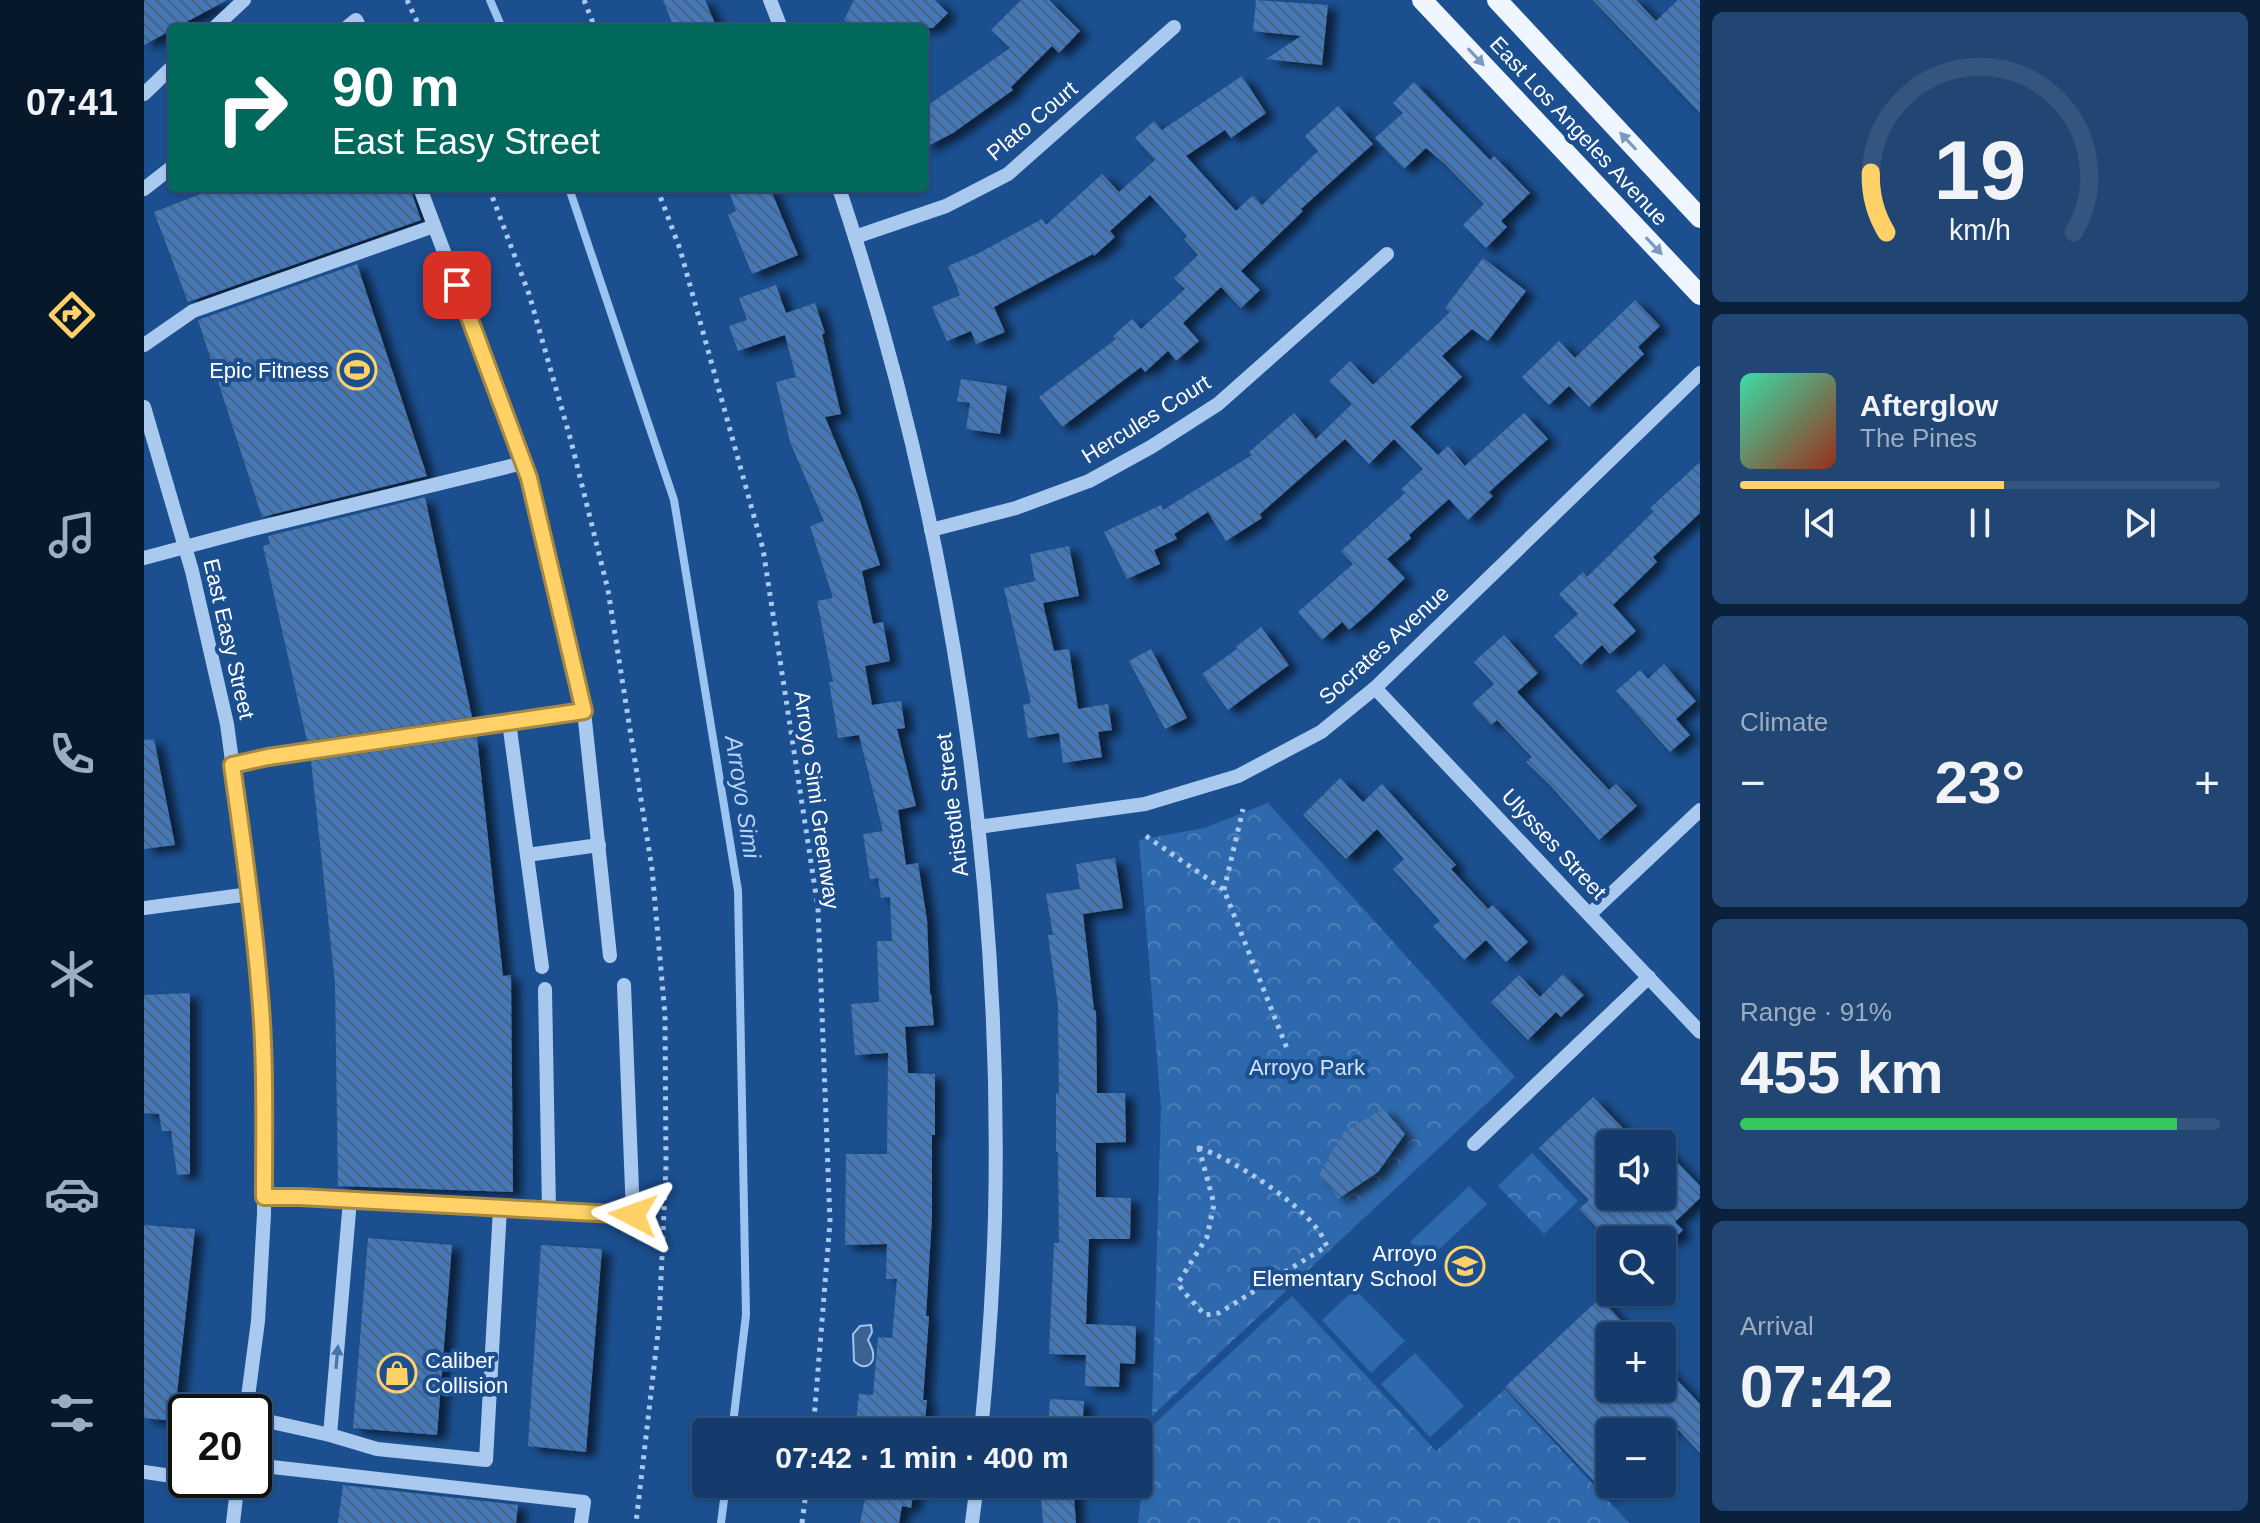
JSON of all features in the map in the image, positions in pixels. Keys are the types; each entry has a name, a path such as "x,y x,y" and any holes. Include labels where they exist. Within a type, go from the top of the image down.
{"main road":[{"name":"East Los Angeles Avenue","path":"1422,0 1700,295"},
{"name":"East Los Angeles Avenue","path":"1497,0 1700,218"}],"street":[{"path":"218,24 244,0"},
{"path":"770,0 779,24"},
{"name":"Plato Court","path":"855,237 946,206 1008,174 1174,27"},
{"path":"144,94 168,71"},
{"path":"144,189 168,170"},
{"path":"421,192 529,478 584,711 610,956"},
{"name":"Aristotle Street","path":"840,192 895,371 931,530 958,674 978,827 989,947 995,1071 995,1216 982,1418"},
{"path":"144,345 193,311 434,226"},
{"name":"Hercules Court","path":"931,530 1016,508 1089,481 1151,447 1218,404 1387,254"},
{"name":"Socrates Avenue","path":"978,827 1145,804 1238,776 1321,732 1375,688 1700,373"},
{"name":"East Easy Street","path":"144,407 185,546 227,724 260,986 265,1102 264,1197 258,1321 248,1394"},
{"path":"144,558 523,463"},
{"name":"Ulysses Street","path":"1375,688 1700,1032"},
{"path":"232,765 268,757 584,711"},
{"path":"509,722 542,967"},
{"path":"1590,914 1700,810"},
{"path":"527,855 599,845"},
{"path":"144,908 250,894"},
{"path":"1474,1144 1649,977"},
{"path":"264,1197 633,1215 624,985"},
{"path":"545,989 549,1210"},
{"path":"330,1435 350,1200"},
{"path":"272,1422 377,1449 486,1460 500,1208"},
{"path":"272,1467 584,1502 581,1523"},
{"path":"144,1472 168,1475"},
{"path":"233,1523 236,1498"},
{"path":"972,1523 975,1498"}],"path":[{"path":"407,0 418,24"},
{"path":"584,0 593,24"},
{"name":"Arroyo Simi Greenway","path":"659,192 680,249 763,549 818,908 830,1222 814,1418"},
{"path":"1224,890 1243,809"},
{"path":"1146,836 1224,890 1288,1051"},
{"path":"1199,1148 1220,1155 1293,1205 1317,1228 1327,1246 1219,1313 1205,1315 1178,1283 1207,1237 1214,1204 1199,1148"},
{"path":"802,1523 805,1498"}],"green space":[{"name":"Arroyo Park","path":"1268,803 1515,1077 1152,1416 1161,1107 1139,840 1204,828"},
{"path":"1532,1153 1578,1201 1544,1234 1498,1186"},
{"path":"1469,1186 1487,1204 1428,1260 1410,1242"},
{"path":"1355,1289 1405,1341 1371,1373 1322,1320"},
{"path":"1292,1296 1436,1451 1505,1389 1596,1487 1596,1498 1606,1498 1629,1523 1138,1523 1141,1498 1152,1498 1152,1426"},
{"path":"1415,1353 1464,1406 1430,1437 1381,1384"}],"shaded area":[{"path":"871,1325 868,1340 873,1357 868,1366 861,1366 854,1361 853,1334 860,1326"}],"building":[{"path":"144,0 227,0 183,24 168,24 168,32 144,45"},
{"path":"663,0 705,0 715,24 672,24"},
{"path":"854,0 935,0 948,13 933,28 928,28 928,24 852,24 844,20"},
{"path":"1021,0 1049,0 1080,31 1059,53 1052,46 1011,87 1013,90 953,133 928,146 928,105 1010,48 991,30"},
{"path":"1256,0 1328,5 1322,65 1266,59 1301,36 1253,31"},
{"path":"1593,0 1636,0 1656,21 1678,0 1700,0 1700,113"},
{"path":"1242,76 1266,113 1231,138 1225,130 1186,156 1236,211 1253,195 1262,205 1318,151 1305,136 1338,106 1373,144 1301,209 1303,211 1241,271 1260,290 1241,308 1221,287 1183,323 1199,341 1176,361 1168,351 1145,372 1141,367 1062,427 1039,397 1116,339 1113,336 1132,319 1141,329 1185,289 1174,278 1198,255 1184,239 1187,236 1150,195 1110,231 1115,237 1094,256 994,307 1005,332 976,344 971,331 947,341 932,307 960,295 948,266 1042,219 1046,225 1102,174 1119,192 1155,160 1135,138 1154,121 1162,130"},
{"path":"1414,82 1490,160 1494,156 1530,193 1501,221 1507,227 1486,248 1463,225 1484,204 1445,164 1426,148 1404,169 1375,138 1403,113 1393,103"},
{"path":"206,192 411,192 421,220 188,302 154,212"},
{"path":"729,192 772,192 798,255 752,274 728,215 736,211"},
{"path":"1483,258 1526,291 1488,341 1472,329 1442,356 1462,377 1410,427 1438,455 1448,446 1465,466 1524,413 1548,439 1489,492 1493,496 1468,520 1449,499 1409,535 1411,538 1387,559 1405,578 1371,611 1349,630 1342,622 1322,640 1298,612 1353,564 1341,551 1405,493 1401,489 1423,469 1394,439 1369,464 1345,439 1260,514 1262,518 1226,541 1208,512 1174,534 1177,539 1154,550 1160,564 1127,579 1104,532 1161,505 1163,510 1252,455 1249,452 1294,413 1316,439 1352,404 1329,381 1350,361 1373,385 1450,312 1445,308"},
{"path":"357,264 427,476 262,517 198,320"},
{"path":"776,285 786,313 815,303 825,333 822,334 841,414 825,417 859,498 880,565 862,571 873,624 883,622 890,661 865,666 872,705 901,701 905,728 897,729 916,806 898,810 906,865 918,863 927,920 934,1025 905,1027 908,1073 935,1074 926,1316 929,1316 923,1400 927,1400 925,1418 856,1418 859,1394 873,1395 878,1337 892,1338 897,1279 886,1279 887,1244 845,1245 846,1154 887,1154 888,1053 855,1055 851,1004 879,1002 877,941 892,941 890,897 881,898 878,878 870,879 863,834 883,831 859,735 838,738 829,682 833,682 817,601 833,598 810,526 824,521 790,442 776,382 796,377 785,335 738,351 729,326 747,320 739,298"},
{"path":"1635,300 1660,326 1638,347 1644,354 1589,407 1569,386 1549,405 1522,377 1559,341 1575,358"},
{"path":"961,379 1007,386 1000,434 966,429 970,403 957,401"},
{"path":"1700,462 1700,513 1653,557 1657,562 1613,605 1636,631 1610,654 1602,645 1581,665 1554,636 1578,614 1559,594 1583,572 1587,577 1654,511 1650,508"},
{"path":"425,497 472,717 307,741 263,546 270,544 268,536"},
{"path":"1069,546 1079,596 1043,603 1054,651 1069,649 1078,709 1108,704 1112,730 1098,732 1102,757 1063,763 1059,733 1028,738 1023,705 1031,703 1004,588 1035,581 1030,554"},
{"path":"1261,627 1289,665 1228,710 1202,674"},
{"path":"1504,635 1538,673 1517,692 1609,790 1616,784 1637,806 1599,840 1526,762 1532,757 1497,720 1491,725 1472,704 1494,684 1474,662"},
{"path":"1151,649 1187,718 1165,729 1129,661"},
{"path":"1664,664 1696,701 1676,719 1690,735 1670,752 1616,691 1640,670 1648,679"},
{"path":"477,737 503,976 511,975 513,1192 338,1186 335,983 311,761"},
{"path":"154,739 175,845 144,849 144,740"},
{"path":"1340,778 1363,802 1382,784 1456,865 1451,869 1488,909 1493,905 1528,942 1506,962 1486,940 1464,960 1433,926 1440,921 1393,869 1404,859 1377,829 1346,859 1303,815"},
{"path":"1115,858 1123,908 1083,914 1096,1010 1097,1093 1125,1093 1126,1142 1096,1143 1096,1197 1131,1198 1130,1239 1089,1239 1086,1324 1136,1326 1135,1364 1120,1363 1119,1387 1085,1386 1086,1355 1049,1354 1054,1243 1059,1243 1056,1093 1059,1093 1058,1005 1048,935 1053,935 1046,894 1080,889 1076,864"},
{"path":"1563,974 1584,995 1561,1017 1556,1012 1528,1040 1491,1002 1519,975 1540,997"},
{"path":"190,993 190,1174 177,1175 171,1131 162,1131 159,1114 144,1113 144,995"},
{"path":"1593,1097 1625,1130 1596,1130 1596,1210 1676,1210 1676,1161 1700,1186 1700,1198 1675,1222 1683,1230 1676,1237 1676,1226 1596,1227 1579,1209 1589,1200 1539,1148"},
{"path":"1383,1109 1405,1134 1378,1172 1338,1199 1330,1186 1318,1176 1344,1132"},
{"path":"144,1225 195,1229 177,1394 168,1394 168,1420 144,1418"},
{"path":"368,1238 452,1245 437,1435 353,1428"},
{"path":"541,1245 602,1249 586,1452 528,1446"},
{"path":"1596,1302 1596,1306 1608,1306 1623,1322 1596,1322 1596,1402 1676,1402 1676,1379 1700,1404 1700,1453 1676,1427 1676,1418 1596,1418 1596,1483 1505,1387"},
{"path":"1050,1399 1084,1401 1083,1418 1049,1418"},
{"path":"343,1485 518,1505 516,1523 338,1523"},
{"path":"865,1498 913,1498 911,1508 902,1506 899,1523 860,1523"},
{"path":"1041,1498 1074,1498 1076,1523 1043,1523"}],"waterway":[{"name":"Arroyo Simi","path":"490,0 500,24"},
{"name":"Arroyo Simi","path":"570,192 674,500 738,891 746,1315 734,1418"},
{"name":"Arroyo Simi","path":"721,1523 724,1498"}],"place":[{"name":"Epic Fitness","path":"357,370"},
{"name":"Arroyo Elementary School","path":"1465,1266"},
{"name":"Caliber Collision","path":"397,1373"}],"route":[{"path":"457,285 529,478 584,711 268,757 232,765 260,986 265,1102 264,1197 633,1215"}]}
